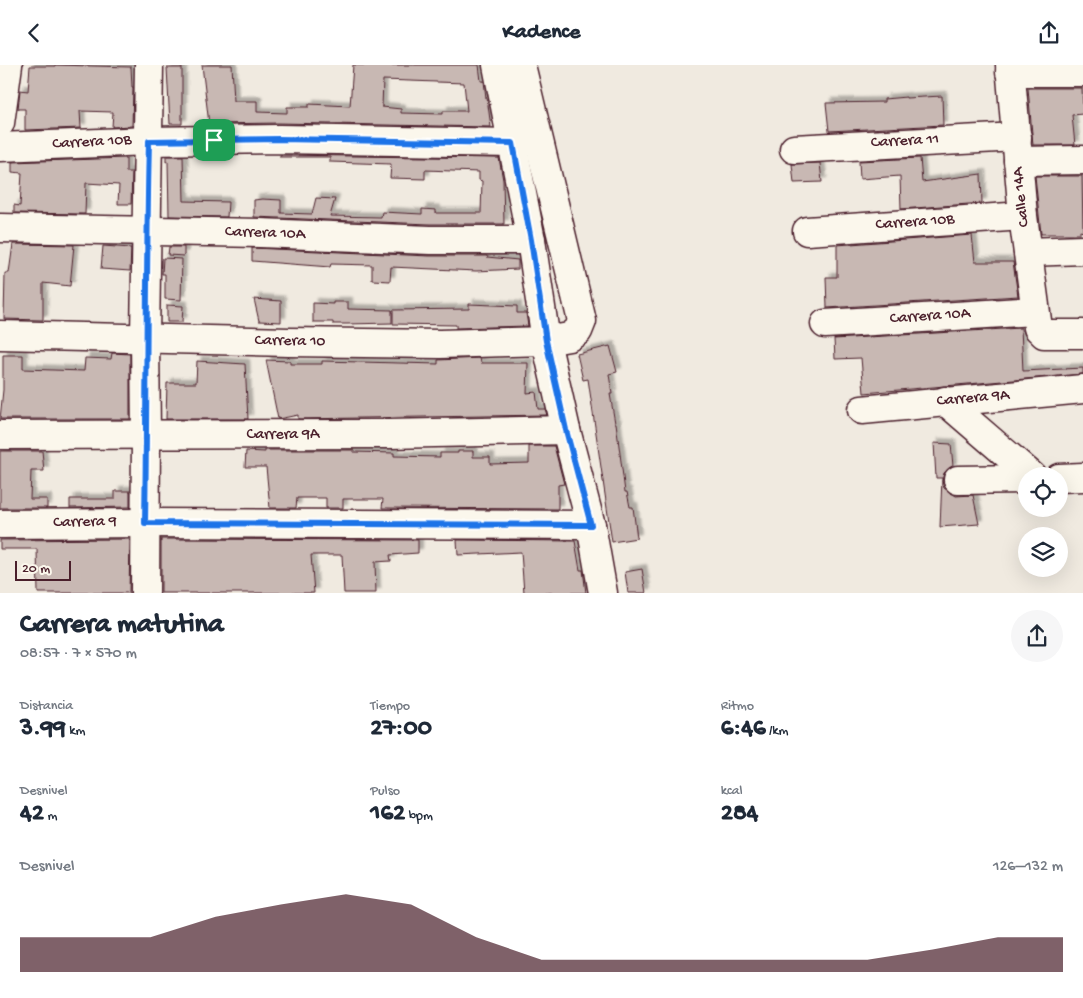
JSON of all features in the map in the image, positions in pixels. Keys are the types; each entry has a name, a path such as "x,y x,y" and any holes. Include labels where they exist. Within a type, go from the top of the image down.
{"street":[{"path":"0,123 8,65"},
{"path":"145,593 145,338 149,65"},
{"path":"497,65 531,240 546,341 566,430 591,525 603,593"},
{"name":"Carrera 10","path":"0,335 289,342 421,343 546,341 569,337 578,331 582,321 521,65"},
{"path":"1010,68 1083,72"},
{"name":"Calle 14A","path":"1010,68 1023,216 1036,319"},
{"name":"Carrera 10B","path":"0,147 149,141 279,139 513,143"},
{"name":"Carrera 11","path":"794,149 1017,149 1083,160"},
{"name":"Carrera 10B","path":"807,231 1023,216"},
{"name":"Carrera 10A","path":"0,228 147,230 430,240 531,240"},
{"path":"1028,252 1083,250"},
{"path":"1036,319 1044,334 1083,333"},
{"name":"Carrera 10A","path":"825,324 1036,319"},
{"name":"Carrera 9A","path":"862,410 1083,389"},
{"path":"945,401 1022,467"},
{"name":"Carrera 9A","path":"0,435 389,434 566,430"},
{"path":"1068,478 1083,477"},
{"path":"958,480 1018,479"},
{"name":"Carrera 9","path":"0,524 591,525"}],"building":[{"path":"202,65 232,65 234,101 257,101 257,112 287,113 287,107 309,107 309,104 350,106 353,65 479,65 481,81 484,81 491,127 279,123 209,124","holes":["383,80 464,83 467,111 443,111 443,114 401,113 401,109 382,107"]},
{"path":"30,66 131,67 133,87 132,126 112,127 113,112 80,111 81,128 25,130 25,109 18,109 20,90 28,91"},
{"path":"167,68 182,68 182,124 170,124"},
{"path":"1028,88 1082,88 1083,114 1072,115 1075,145 1033,145"},
{"path":"942,96 943,125 829,131 826,103 884,102 884,99"},
{"path":"280,155 499,158 503,180 504,224 430,224 254,217 254,200 281,200 281,213 312,214 316,198 335,199 330,216 381,217 382,212 422,214 422,209 436,210 436,213 481,213 482,181 479,180 479,172 425,170 425,179 390,178 391,164 330,162 330,157 280,157"},
{"path":"166,156 183,156 184,201 228,202 227,217 169,216 168,161 166,162"},
{"path":"126,158 126,172 132,172 131,204 118,204 119,185 86,183 85,214 14,213 14,205 20,206 22,173 12,172 12,162"},
{"path":"920,158 922,182 981,174 982,203 901,209 900,176 860,179 859,161"},
{"path":"820,163 822,182 794,183 792,164"},
{"path":"1035,176 1082,176 1083,232 1080,231 1080,234 1041,234"},
{"path":"972,235 975,262 1013,262 1018,296 827,308 826,277 837,277 837,245"},
{"path":"13,244 74,245 70,286 43,283 43,320 4,319 5,273 9,273"},
{"path":"103,246 131,248 130,271 101,269"},
{"path":"169,247 184,247 184,256 168,255"},
{"path":"252,248 429,256 487,256 518,260 518,269 476,271 391,267 390,281 372,280 372,265 331,264 330,267 252,261"},
{"path":"163,258 182,259 181,300 165,299 165,274 162,274"},
{"path":"254,299 281,301 281,322 259,321"},
{"path":"333,302 348,302 348,309 392,310 392,323 333,324 333,322 313,322 313,303 333,304"},
{"path":"469,304 517,306 517,313 526,313 528,326 456,328 456,325 393,324 393,310 469,309"},
{"path":"167,305 183,306 182,322 167,322"},
{"path":"1021,328 1023,371 1083,368 1083,374 864,393 861,358 835,359 834,339"},
{"path":"610,346 617,372 609,374 612,394 610,394 616,423 625,492 627,492 630,507 633,507 637,538 612,542 588,379 583,380 577,354"},
{"path":"112,353 130,354 130,419 0,419 3,390 3,355 23,355 23,369 84,371 85,358 111,359"},
{"path":"480,358 481,363 528,363 527,393 536,392 538,409 545,409 547,415 298,419 298,415 278,419 266,360 290,361 290,364 322,364 322,361 438,364 438,360"},
{"path":"197,361 245,364 248,419 166,419 167,383 196,383"},
{"path":"934,443 951,444 953,466 944,473 942,481 944,488 956,496 973,495 979,524 940,527 942,478 936,478"},
{"path":"529,446 554,446 564,484 558,485 558,509 382,508 383,499 343,499 343,508 326,508 326,498 297,498 296,508 270,508 266,467 245,467 246,451 265,452 265,450 354,450 354,452 394,453 394,456 440,457 440,453 473,451 473,457 490,457 490,464 529,463"},
{"path":"0,451 42,451 44,471 31,471 30,499 47,499 47,508 0,508"},
{"path":"115,491 130,491 130,507 70,508 70,499 115,499"},
{"path":"130,539 129,593 38,593 37,549 0,549 0,540"},
{"path":"161,539 418,540 418,553 390,555 391,561 375,562 376,593 344,593 342,555 311,555 314,593 161,593"},
{"path":"457,540 575,541 580,570 583,570 586,593 524,593 521,552 458,555"},
{"path":"642,569 646,593 628,593 625,572"}],"route":[{"path":"279,139 513,143 531,240 546,341 566,430 591,525 145,523 145,338 149,141 214,140 279,139"}]}
